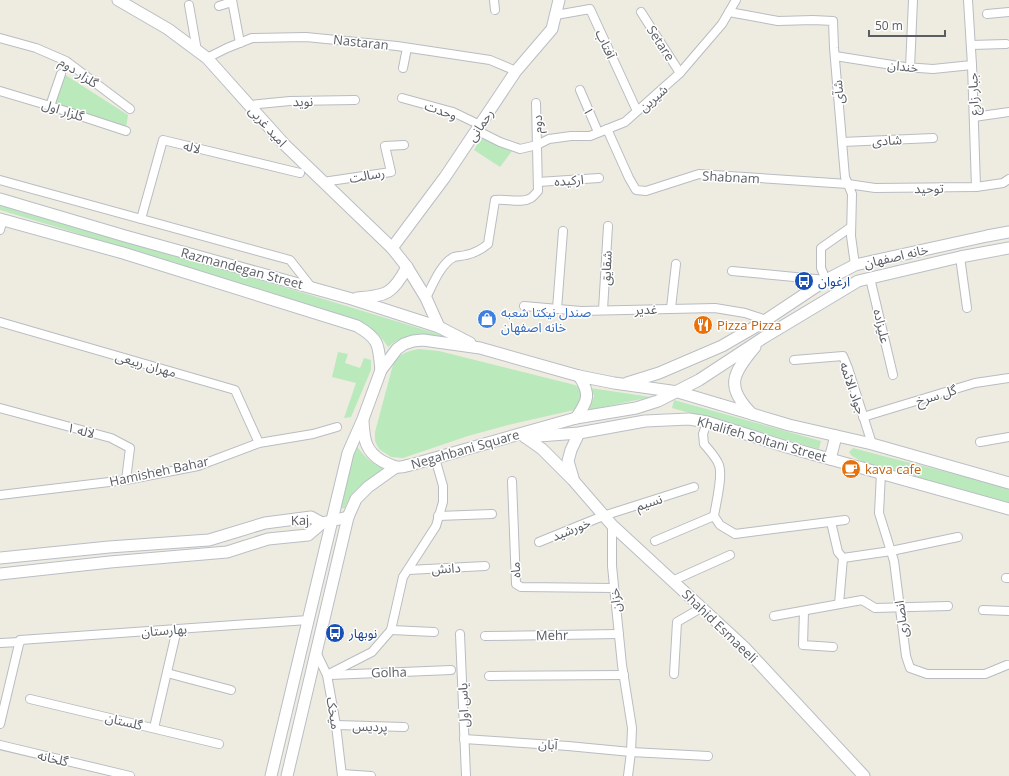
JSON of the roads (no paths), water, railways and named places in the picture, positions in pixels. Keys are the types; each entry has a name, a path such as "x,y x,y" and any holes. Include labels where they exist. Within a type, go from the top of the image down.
{"main road":[{"name":"امید غربی","path":"118,0 168,29 206,58 285,145 392,248 407,267 426,298 439,327"},
{"name":"رحمانی","path":"392,248 445,177 516,71 552,29 559,0"},
{"name":"Razmandegan Street","path":"0,199 125,236 352,299 439,327 480,348"},
{"name":"Razmandegan Street","path":"1,219 123,253 357,326 369,333 377,341 381,370"},
{"name":"خانه اصفهان","path":"620,384 660,373 722,346 766,320 826,280 855,265 1009,232"},
{"name":"خانه اصفهان","path":"678,392 763,338 858,282 960,257 1009,248"},
{"path":"352,299 385,294 398,283 407,267"},
{"path":"752,414 743,405 736,394 734,382 736,373 744,360 763,338"},
{"name":"Negahbani Square","path":"430,340 480,348 580,376 620,384 678,392 658,401 636,408 576,418 414,464 396,467 374,456 368,448 364,438 363,419 381,370 397,349 404,344 413,341 430,340"},
{"path":"576,418 584,406 587,396 586,386 580,376"},
{"name":"Khalifeh Soltani Street","path":"678,392 789,425 872,444 1009,483"},
{"path":"271,776 308,620 327,522 348,453 363,419"},
{"name":"Khalifeh Soltani Street","path":"510,436 526,437 579,433 645,421 689,419 707,422 830,459 1009,509"},
{"name":"Shahid Esmaeeli","path":"573,480 568,461 570,450 579,433"},
{"path":"830,459 836,436"},
{"name":"Shahid Esmaeeli","path":"526,437 542,449 573,480 612,525 744,647 864,776"},
{"path":"287,776 348,517 356,499 368,487 396,467"},
{"name":"Kaj","path":"0,558 113,547 209,540 265,523 311,517 327,522"},
{"path":"327,522 348,517"},
{"name":"Kaj","path":"0,574 227,552 268,539 308,535 327,522"},
{"path":"113,547 115,562"}],"street":[{"path":"494,0 494,10"},
{"name":"شیرین","path":"478,128 500,142 520,149 537,145 549,139 571,136 590,136 625,122 680,73 722,24 736,0"},
{"path":"910,68 913,0"},
{"name":"جبار زارع","path":"968,0 972,65 976,187"},
{"path":"219,6 232,1 240,43"},
{"path":"189,5 197,51"},
{"name":"آفتاب","path":"556,14 590,10 638,111"},
{"name":"Setare","path":"641,12 680,73"},
{"name":"شآی","path":"729,12 778,21 813,20 833,22 845,177 852,194 851,236 855,265"},
{"path":"987,14 1009,12"},
{"name":"Nastaran","path":"206,58 252,38 306,37 407,48 490,60 516,71"},
{"name":"گلزار دوم","path":"0,38 36,48 66,61 130,109"},
{"path":"971,45 1006,44"},
{"path":"403,68 407,48"},
{"name":"خندان","path":"835,56 910,68 933,69 972,65"},
{"path":"50,106 62,74"},
{"name":"۱","path":"580,90 598,132"},
{"name":"گلزار اول","path":"0,91 126,131"},
{"name":"وحدت","path":"402,98 453,112 478,128"},
{"name":"نوید","path":"250,106 290,101 355,100"},
{"name":"دوم","path":"536,103 537,145"},
{"path":"974,116 1009,112"},
{"name":"Shabnam","path":"607,129 636,190 646,191 699,174 848,184"},
{"name":"شادی","path":"842,142 933,138"},
{"name":"لاله","path":"141,219 163,140 300,174"},
{"name":"رسالت","path":"323,182 391,172 385,146 404,145"},
{"path":"426,298 446,262 454,257 481,250 488,244 495,200 523,200 531,198 538,190 537,145"},
{"name":"ارکیده","path":"538,182 599,178"},
{"name":"توحید","path":"848,184 875,188 976,187 1003,182 1009,179"},
{"path":"0,180 290,260 312,288"},
{"path":"0,230 1,219"},
{"name":"شقایق","path":"603,310 608,226"},
{"path":"732,270 826,280 821,268 822,248 851,227"},
{"path":"557,309 563,231"},
{"path":"960,257 967,308"},
{"path":"671,308 676,264"},
{"name":"علیزاده","path":"870,278 893,375"},
{"name":"غدیر","path":"524,306 581,311 715,308 745,313 766,320"},
{"name":"مهران ربیعی","path":"0,322 236,390 259,443"},
{"name":"جواد الائمه","path":"794,360 843,356 872,444"},
{"name":"گل سرخ","path":"863,417 975,383 1009,378"},
{"name":"لاله ۱","path":"0,408 111,438 130,448 126,480"},
{"path":"707,422 703,434 704,444 712,453 719,465 719,484 714,516 720,525 735,534 845,520"},
{"name":"Hamisheh Bahar","path":"0,495 126,480 198,466 259,443 313,434 337,427"},
{"path":"980,442 1009,437"},
{"path":"327,675 372,652 391,630 403,577 436,526 442,502 443,486 435,458"},
{"name":"انصاری","path":"881,473 879,512 894,561 906,656 910,668 927,674 985,674 1007,665"},
{"name":"ماه","path":"512,481 516,584 521,587 614,588"},
{"name":"نسیم","path":"603,516 694,487"},
{"path":"438,516 492,514"},
{"name":"خورشید","path":"539,542 603,516"},
{"path":"655,541 714,516"},
{"path":"831,522 838,552 842,558 839,604"},
{"name":"خزان","path":"612,525 612,566 614,588 632,728 628,776"},
{"path":"842,558 891,551 958,537"},
{"path":"672,581 730,555"},
{"name":"دانش","path":"408,570 485,566"},
{"path":"774,616 862,600 875,608 948,606"},
{"path":"674,674 677,622 701,608"},
{"path":"983,610 1009,611"},
{"path":"804,611 803,645 833,647"},
{"name":"بهارستان","path":"0,643 308,620"},
{"path":"154,728 178,629"},
{"path":"391,630 434,632"},
{"name":"یاس اول","path":"460,634 466,776"},
{"name":"Mehr","path":"485,636 619,634"},
{"path":"0,724 20,641"},
{"name":"میخک","path":"316,652 327,675 336,724 342,775"},
{"name":"Golha","path":"327,675 451,670"},
{"path":"167,673 231,690"},
{"path":"489,676 624,675"},
{"name":"گلستان","path":"30,700 218,744"},
{"name":"پردیس","path":"336,724 404,727"},
{"name":"آبان","path":"464,739 631,752 708,756"},
{"name":"گلخانه","path":"0,745 130,776"},
{"path":"342,775 371,776"}],"place":[{"name":"ارغوان","path":"804,281"},
{"name":"صندل نیکتا شعبه خانه اصفهان","path":"487,319"},
{"name":"Pizza Pizza","path":"703,325"},
{"name":"kava cafe","path":"851,469"},
{"name":"نوبهار","path":"335,633"}]}
